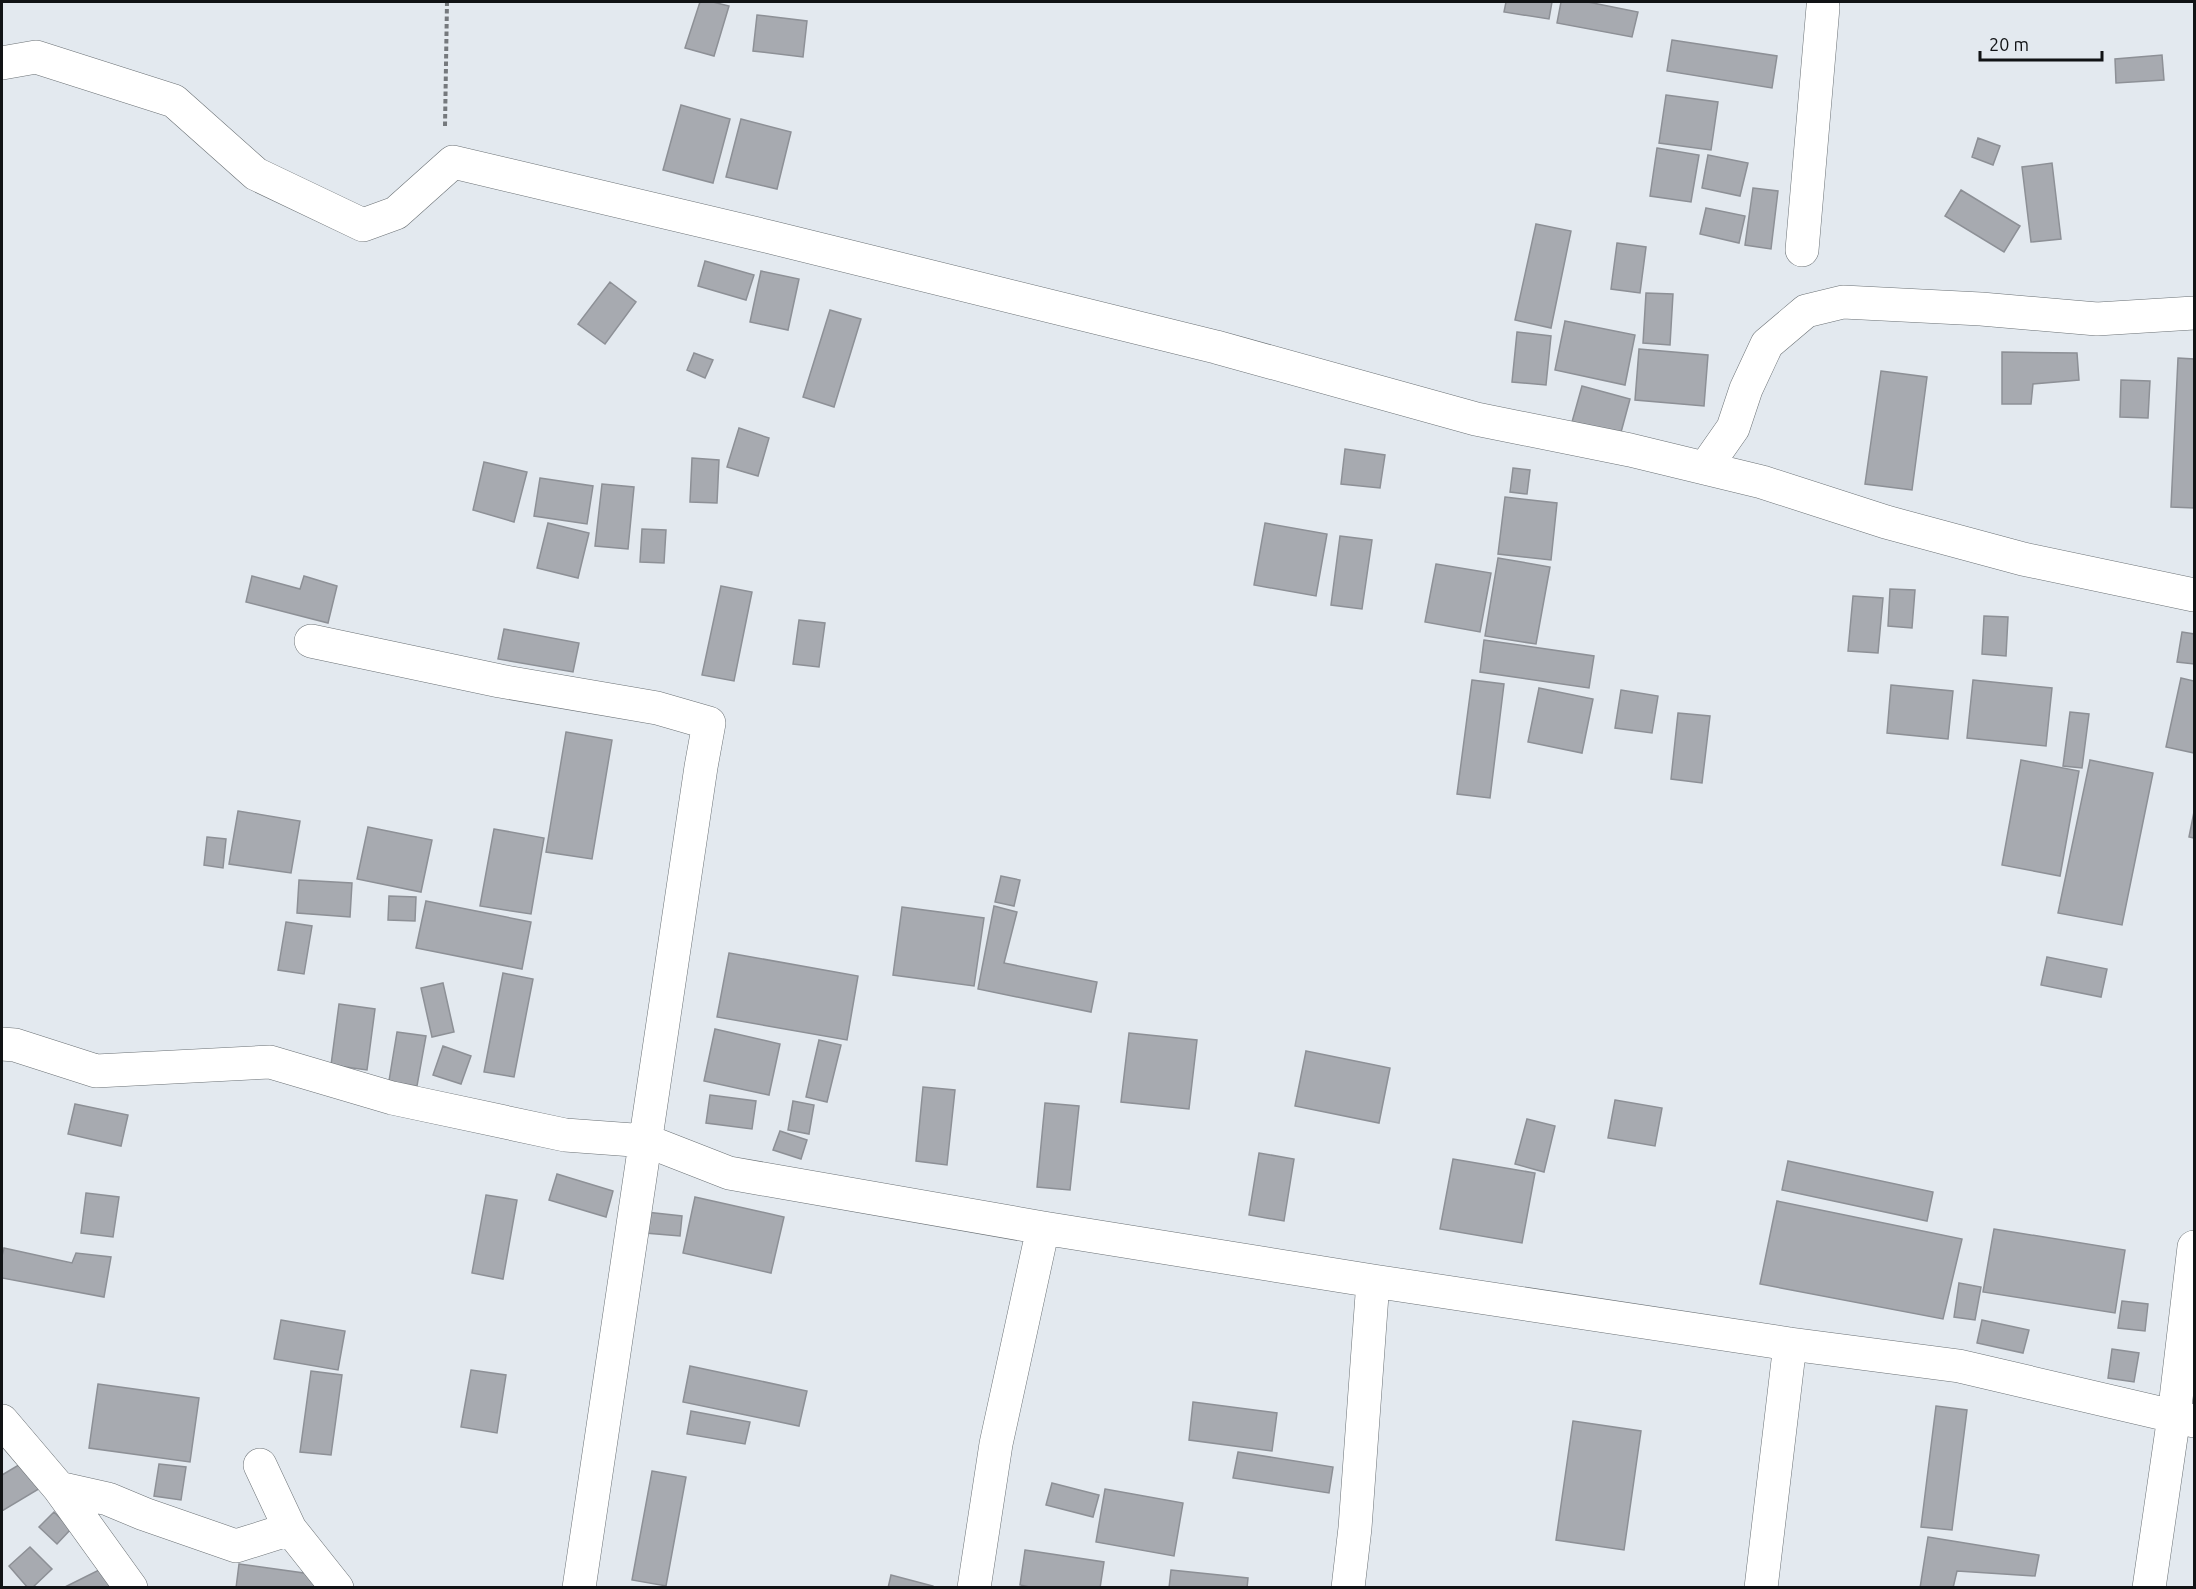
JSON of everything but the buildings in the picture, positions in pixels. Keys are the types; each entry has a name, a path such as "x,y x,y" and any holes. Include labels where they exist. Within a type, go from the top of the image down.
{"street":[{"path":"1802,250 1822,7"},
{"path":"2,63 36,57 174,100 256,174 363,225 396,213 453,162 770,237 1216,347 1476,419 1630,450 1761,482 1886,522 2023,559 2194,595"},
{"path":"1705,468 1733,428 1746,389 1767,344 1806,311 1843,302 1981,309 2097,319 2194,313"},
{"path":"311,641 500,681 657,708 709,723 700,767 579,1587"},
{"path":"2,1044 15,1045 96,1071 270,1062 392,1098 565,1135 646,1141 729,1173 1043,1228 1373,1281 1790,1344 1959,1366 2184,1418"},
{"path":"974,1587 996,1444 1043,1228"},
{"path":"2149,1587 2184,1418 2194,1247"},
{"path":"1348,1587 1355,1528 1373,1281"},
{"path":"1761,1587 1790,1344"},
{"path":"2,1421 59,1488 131,1587"},
{"path":"261,1465 290,1529 337,1587"},
{"path":"59,1488 108,1499 236,1546 290,1529"}],"path":[{"path":"447,2 444,122 453,162"}]}
